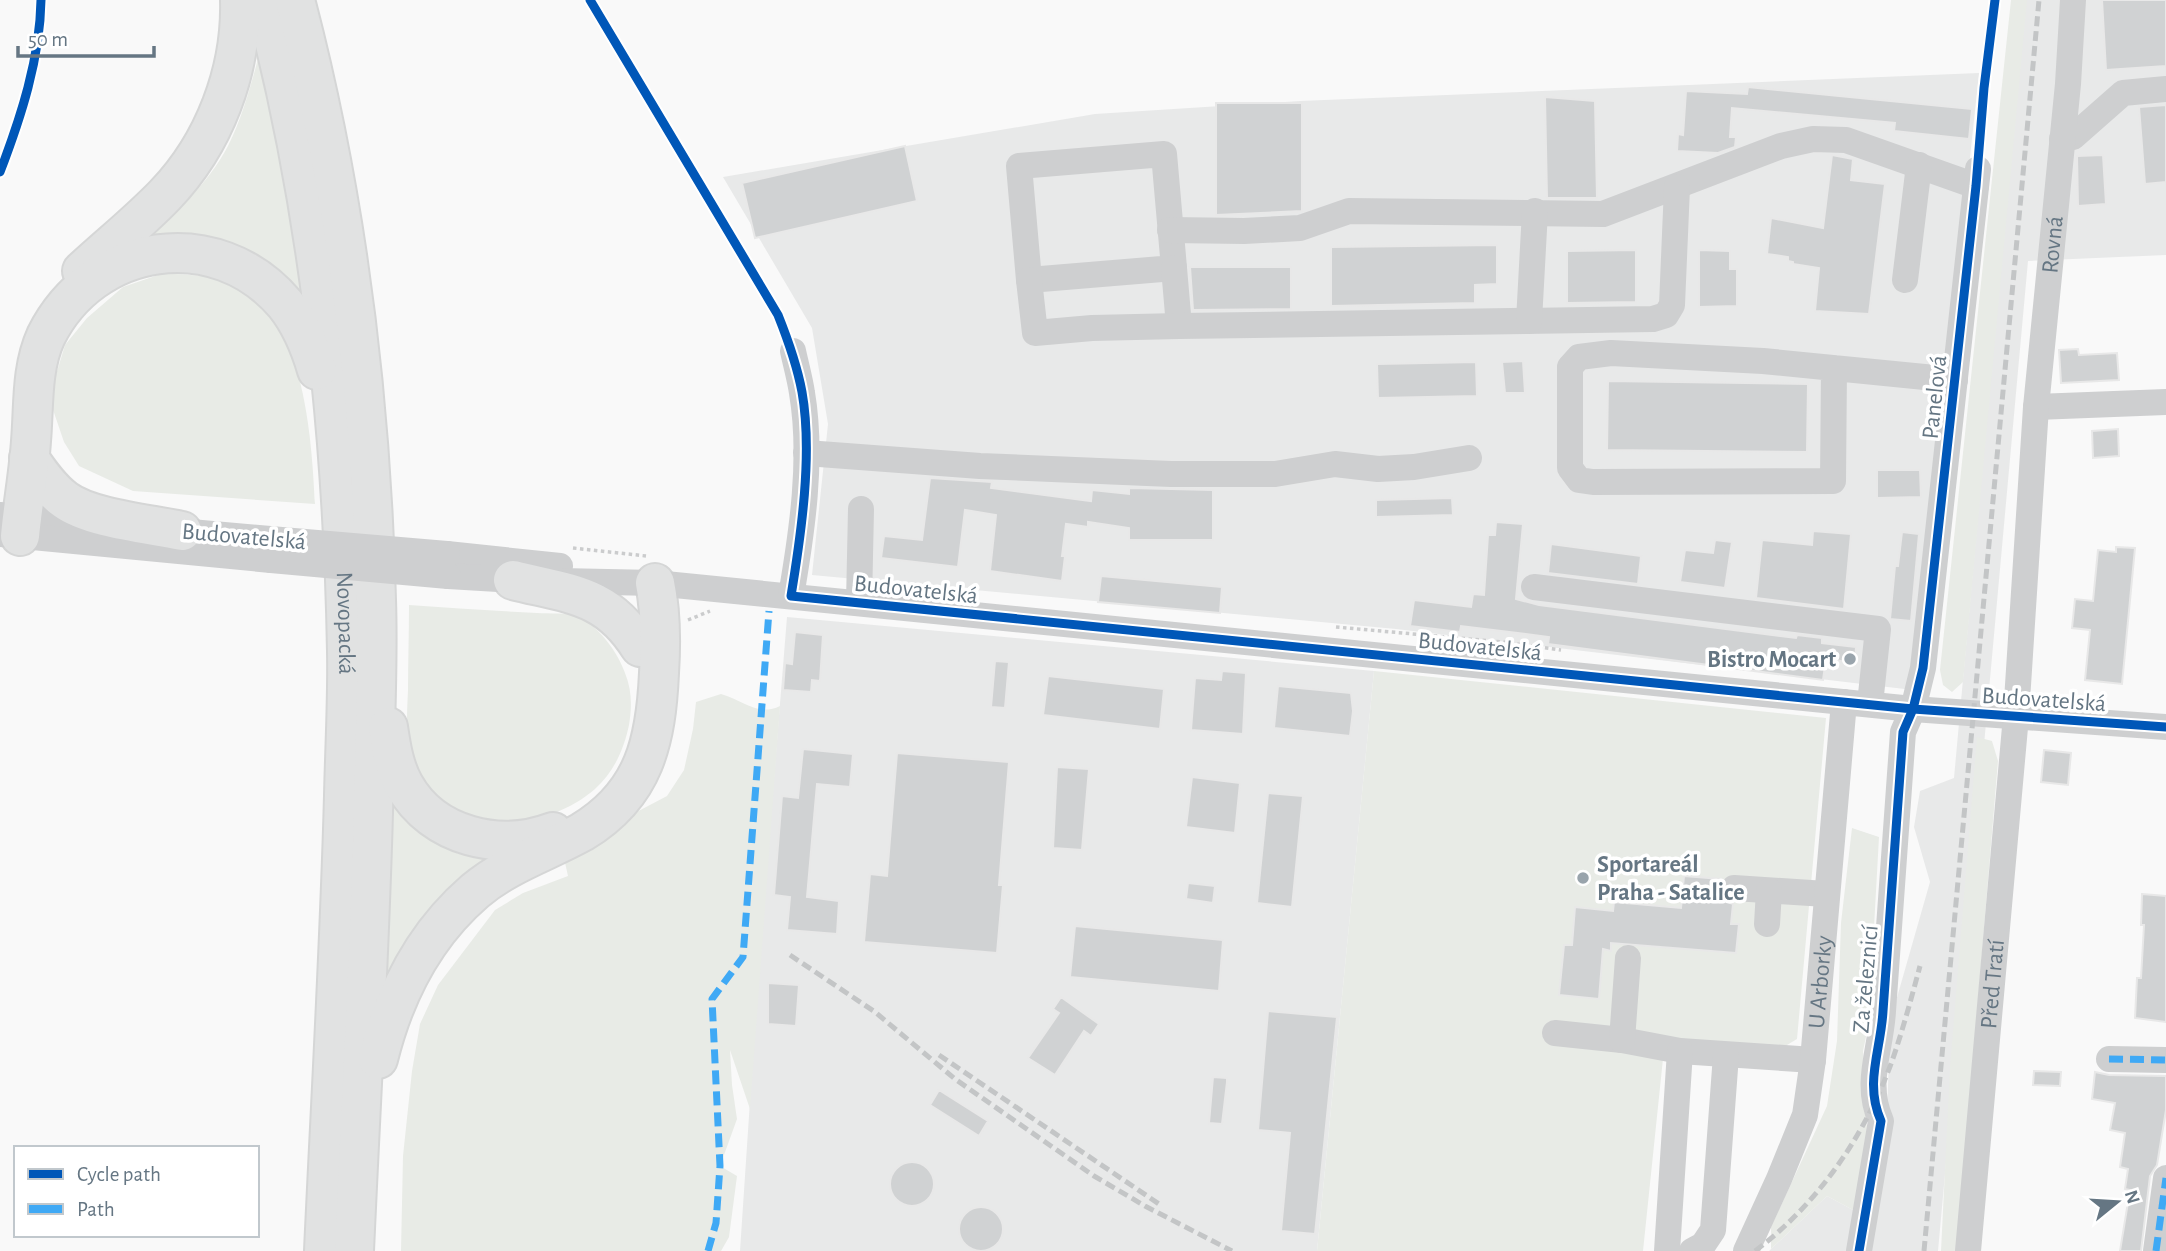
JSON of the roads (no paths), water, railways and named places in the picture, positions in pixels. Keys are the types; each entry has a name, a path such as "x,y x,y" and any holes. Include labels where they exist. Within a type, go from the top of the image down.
{"highway":[{"path":"7,525 12,463 27,358 42,316 69,283 165,195 201,148 229,85 239,38 240,0"},
{"name":"Novopacká","path":"264,0 289,106 308,205 329,348 337,436 347,654 341,883 324,1251"},
{"name":"Novopacká","path":"295,0 332,169 358,344 369,458 376,599 372,873 354,1251"},
{"path":"12,463 37,361 55,320 77,293 104,272 137,258 170,253 204,256 235,266 262,282 286,305 306,337 337,436"},
{"path":"12,463 40,474 62,498 83,510 182,531"},
{"path":"377,653 391,748 404,786 416,802 443,824 471,837 503,841 533,838 573,823 597,807 622,778 634,755 645,714 645,675 640,647 640,624 657,570"},
{"path":"359,1150 386,1028 395,1001 410,970 433,935 476,891 522,860 583,831 619,801 635,781 655,732 658,705 661,624 657,570"},
{"path":"513,580 595,602 620,620 640,647"}],"street":[{"name":"Rovná","path":"2015,716 2036,407 2068,84 2073,0"},
{"path":"2063,139 2073,137 2123,93 2166,89"},
{"path":"1170,230 1244,231 1300,228 1349,211 1535,211 1603,214 1782,146 1813,139 1846,140 1919,165 1905,280"},
{"path":"1179,326 1164,154 1019,166 1035,333 1092,328 1179,326 1653,320 1666,315 1672,305 1677,187"},
{"name":"Panelová","path":"1913,709 1923,668 1977,178 1919,165"},
{"path":"1530,321 1535,211"},
{"path":"1029,280 1174,268"},
{"path":"791,596 801,540 806,453 803,394 793,351"},
{"path":"1834,368 1833,481 1593,482 1579,480 1570,468 1570,367 1579,357 1611,353 1763,361 1834,368 1955,380"},
{"path":"2036,407 2166,402"},
{"path":"806,453 979,466 1171,474 1275,474 1335,464 1378,469 1414,467 1469,458"},
{"path":"859,603 861,509"},
{"name":"Budovatelská","path":"7,525 447,565 657,570 791,596 1913,709 2166,727"},
{"name":"Budovatelská","path":"7,525 182,531 271,549"},
{"name":"Budovatelská","path":"447,565 513,580 657,570"},
{"name":"U Arborky","path":"1534,587 1878,629 1857,703 1826,894 1813,1060 1805,1115 1745,1251"},
{"name":"Za železnicí","path":"1860,1251 1881,1121 1874,1105 1872,1086 1883,1020 1903,732 1913,709"},
{"name":"Před Tratí","path":"1968,1251 2015,716"},
{"path":"1734,888 1826,894"},
{"path":"1767,924 1769,891"},
{"path":"1622,1040 1628,958"},
{"path":"1555,1033 1622,1040 1681,1051 1813,1060"},
{"path":"1667,1251 1681,1051"},
{"path":"1692,1251 1703,1245 1713,1230 1726,1055"},
{"path":"2109,1059 2166,1060"},
{"path":"2156,1251 2166,1178"}],"railway":[{"path":"1924,1251 2039,0"},
{"path":"790,955 875,1012 955,1079 1094,1176 1232,1251"},
{"path":"1755,1251 1803,1208 1824,1184 1860,1131 1887,1073 1920,966"},
{"path":"939,1055 1162,1206"}],"place":[{"name":"Bistro Mocart","path":"1850,659"},
{"name":"Sportareál Praha - Satalice","path":"1583,878"}]}
